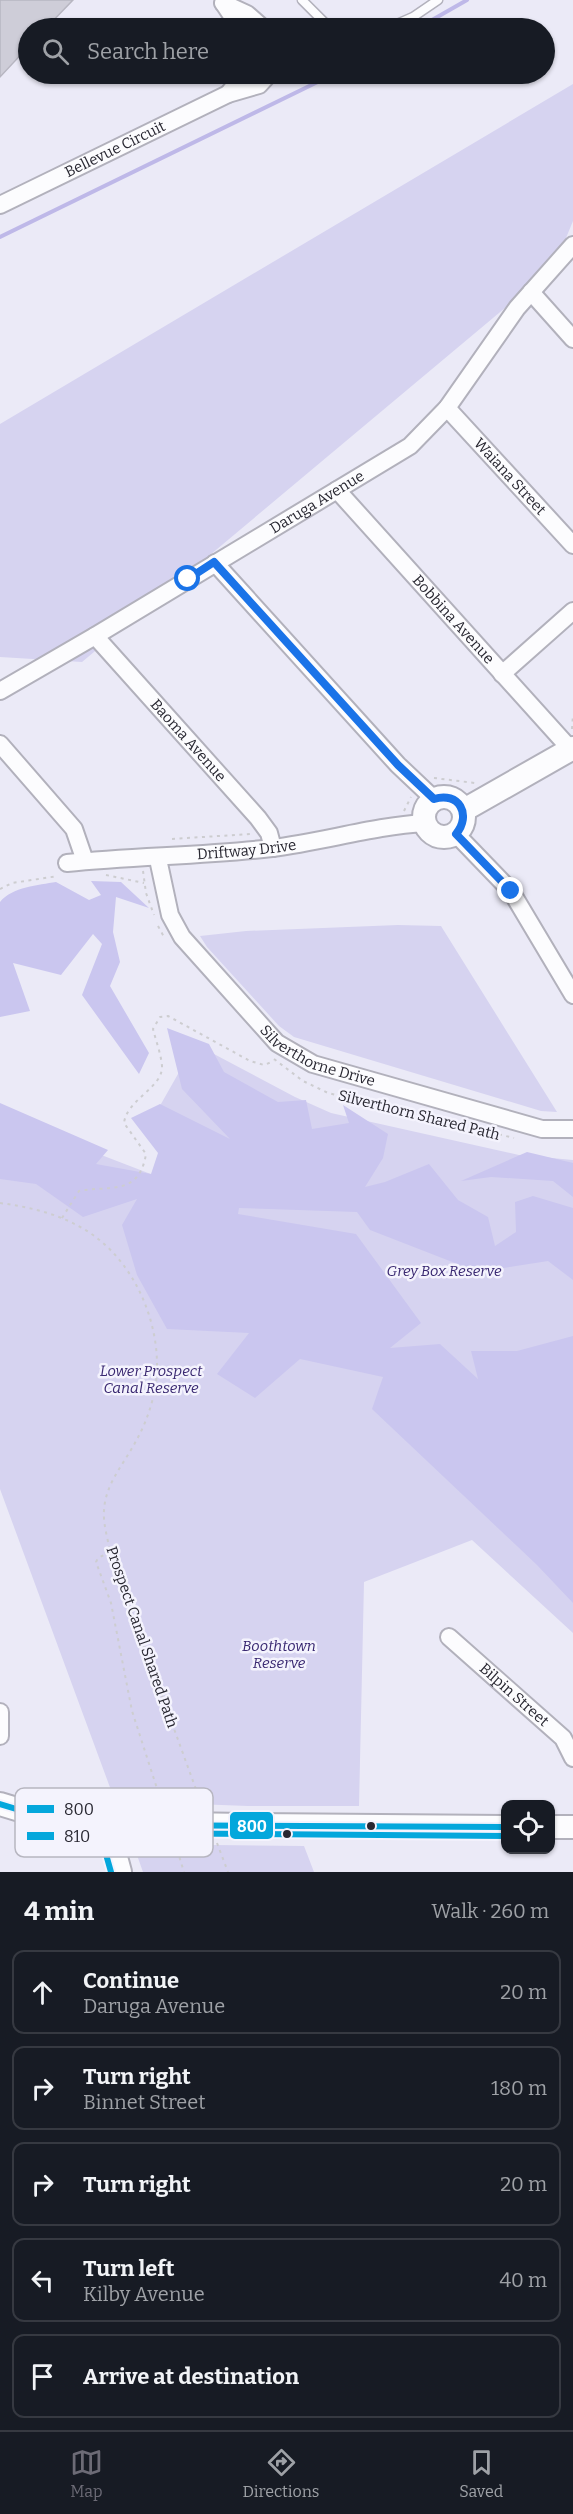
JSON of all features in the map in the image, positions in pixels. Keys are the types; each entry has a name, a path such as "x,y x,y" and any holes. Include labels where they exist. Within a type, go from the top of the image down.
{"main road":[{"path":"464,810 572,745"},
{"path":"434,799 453,799 464,810 462,827 456,834 449,837 437,836 424,823 424,814 434,799"},
{"path":"0,1804 15,1809"},
{"path":"213,1828 247,1825 501,1827"},
{"path":"555,1827 573,1827"},
{"path":"116,1857 120,1872"}],"street":[{"path":"221,2 233,18"},
{"path":"221,2 252,18"},
{"name":"Bellevue Circuit","path":"228,94 236,84"},
{"name":"Bellevue Circuit","path":"0,205 228,94 260,84"},
{"name":"Daruga Avenue","path":"0,691 96,636 214,562 410,446 447,408 517,308 573,245"},
{"path":"531,292 573,339"},
{"name":"Waiana Street","path":"447,408 573,545"},
{"name":"Bobbina Avenue","path":"337,490 502,674 572,745"},
{"path":"214,562 398,765 434,799"},
{"path":"502,674 573,611"},
{"name":"Baoma Avenue","path":"96,636 258,818 269,832 273,848"},
{"path":"0,744 74,829 85,861"},
{"name":"Driftway Drive","path":"64,869 85,861 158,859 273,848 400,824 424,823"},
{"path":"456,834 511,891 573,995"},
{"name":"Silverthorne Drive","path":"158,859 170,915 182,937 262,1028 292,1054 313,1064 542,1129 573,1129"},
{"name":"Bilpin Street","path":"449,1637 563,1738 573,1758"},
{"path":"0,1712 0,1736"}],"lane":[{"path":"302,0 320,18"},
{"path":"411,18 438,0"}],"path":[{"path":"572,745 573,714"},
{"path":"0,889 12,883 64,869"},
{"path":"104,874 144,883"},
{"name":"Silverthorn Shared Path","path":"62,1218 79,1191 122,1187 144,1166 146,1154 142,1145 124,1123 131,1105 160,1076 162,1067 153,1029 160,1017 168,1016 250,1062 264,1065 274,1060 303,1081 328,1093 521,1139"},
{"name":"Prospect Canal Shared Path","path":"0,1203 36,1209 84,1229 102,1243 131,1276 147,1306 157,1355 154,1393 136,1443 119,1467 104,1511 110,1552 195,1788"},
{"path":"110,1552 98,1557 96,1562 111,1603 132,1711 157,1788"},
{"path":"217,1843 228,1872"},
{"path":"182,1857 184,1872"}],"green space":[{"path":"573,84 573,221 554,267 82,662 0,657 0,424"},
{"path":"398,925 441,926 557,1112 541,1111 294,1037 279,1026 207,947 200,936 246,931"},
{"path":"195,1044 295,1097 331,1113 519,1155 573,1160 573,1633 472,1540 364,1582 359,1806 213,1805 213,1788 110,1788 0,1489 0,1126 21,1124 161,1178 157,1111"},
{"path":"213,1845 304,1846 314,1872 143,1872 138,1857 213,1857"}],"shaded area":[{"path":"91,881 121,882 149,908 116,897 113,932 120,962 110,986 149,1053 139,1074 82,995 102,944 93,934 61,975 13,963 30,1011 0,1017 0,902 19,890 56,882 89,900 101,895"},
{"name":"Grey Box Reserve","path":"167,1028 209,1044 224,1072 278,1102 306,1100 312,1129 349,1123 343,1105 388,1134 383,1158 365,1187 385,1182 429,1164 458,1200 488,1217 495,1246 516,1232 515,1202 533,1196 573,1208 573,1280 548,1261 478,1272 370,1230 357,1212 239,1208 238,1214 356,1234 421,1323 390,1348 440,1344 478,1379 471,1351 517,1351 573,1336 573,1603 537,1565 372,1409 383,1377 300,1359 255,1398 217,1374 249,1333 167,1329 137,1275 122,1225 137,1199 83,1217 36,1184 0,1179 0,1103 108,1150 96,1164 151,1174 158,1153 131,1118 160,1104 230,1139 182,1089"},
{"path":"527,1152 573,1163 573,1197 553,1181 491,1177 461,1181"}],"building":[{"path":"0,0 73,0 56,18 18,18 18,58 0,77"}],"waterway":[{"path":"436,18 467,0"},
{"path":"0,237 314,84"}],"transit line":[{"name":"800","path":"0,1804 15,1809"},
{"name":"800","path":"213,1826 501,1827"},
{"name":"810","path":"213,1834 501,1836"},
{"name":"810","path":"107,1857 111,1872"}],"route":[{"path":"188,579 214,562 398,765 434,799 447,797 459,803 464,810 464,818 462,827 456,834 511,891"}],"park label":[{"name":"Lower Prospect Canal Reserve","path":"151,1380"},
{"name":"Boothtown Reserve","path":"279,1654"}]}
